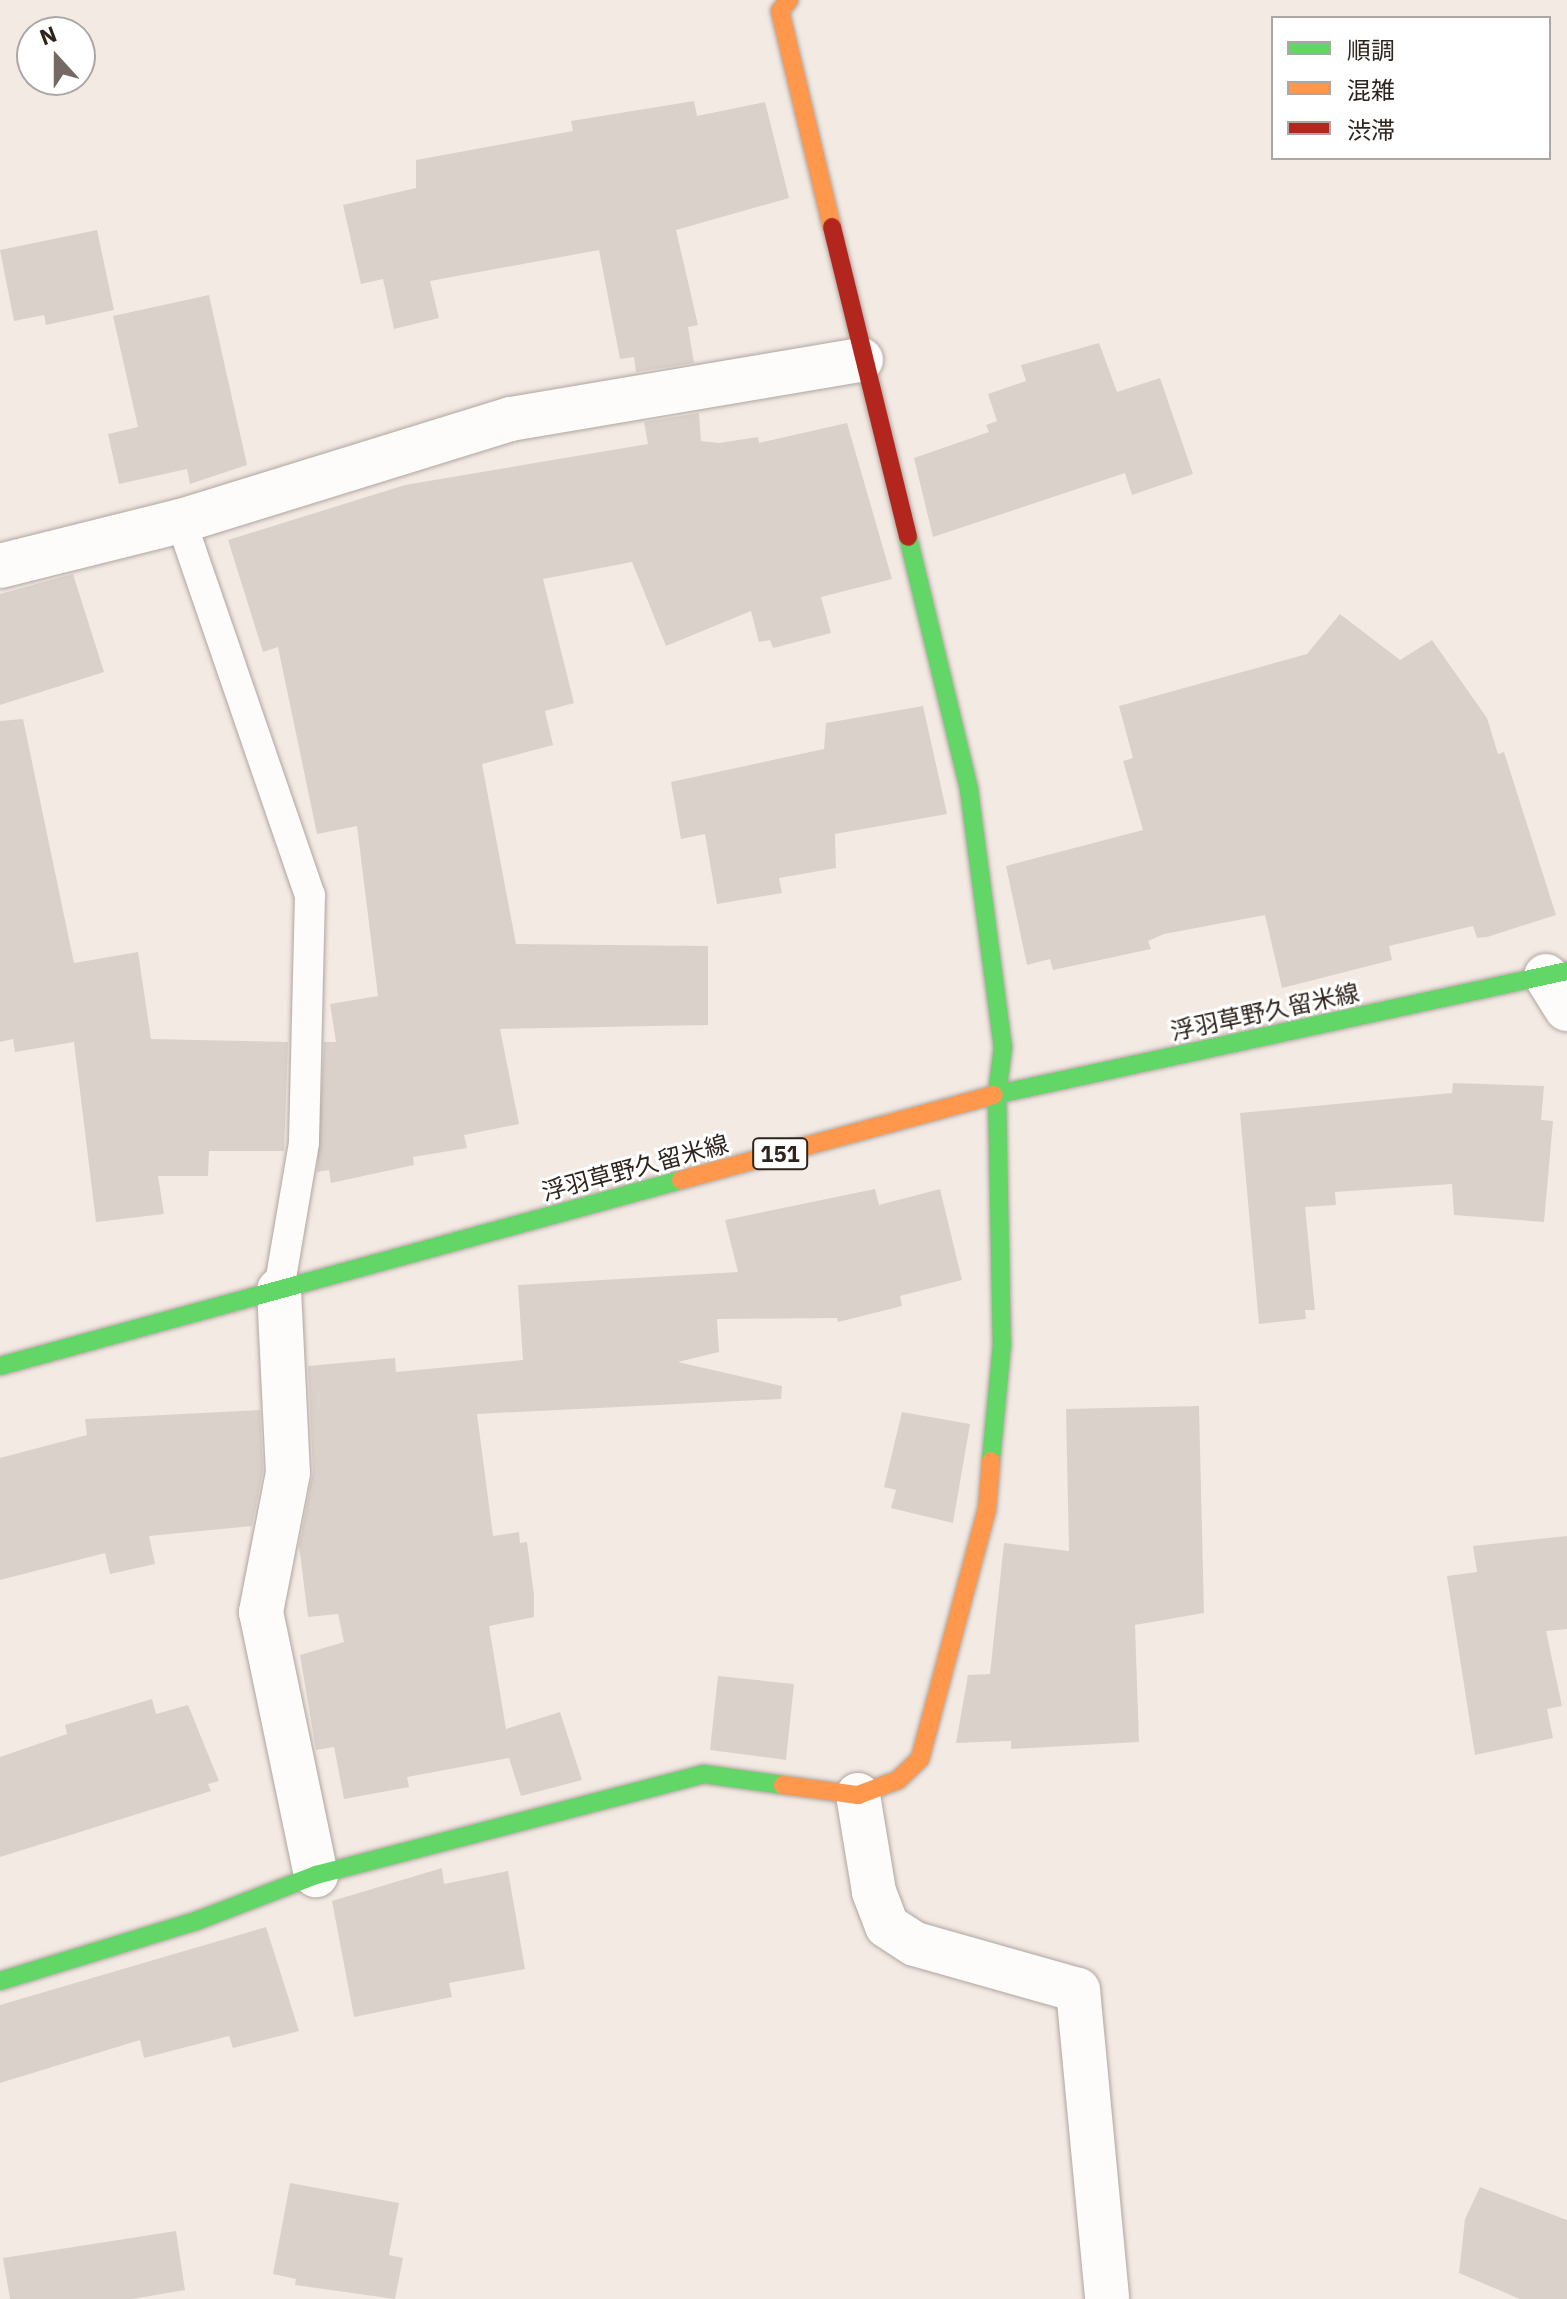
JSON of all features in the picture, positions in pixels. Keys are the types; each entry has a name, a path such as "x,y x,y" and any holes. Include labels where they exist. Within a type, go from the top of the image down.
{"street":[{"path":"0,1981 196,1921 316,1875 703,1774 858,1795 898,1780 920,1759 987,1509 1002,1344 997,1094 1003,1047 969,790 776,4"},
{"path":"0,566 181,521 511,419 861,360"},
{"name":"浮羽草野久留米線","path":"0,1366 997,1094 1560,985"},
{"path":"279,1290 288,1473 261,1612 316,1875"},
{"path":"858,1795 874,1892 887,1926 915,1944 1078,1990 1107,2299"}],"lane":[{"path":"181,521 310,895 304,1143 279,1290"}],"building":[{"path":"694,101 697,116 765,102 789,198 676,230 698,325 688,327 694,363 636,372 634,357 620,359 599,250 430,281 439,318 394,329 383,279 361,284 343,205 416,188 416,160 573,131 571,121"},
{"path":"97,230 114,310 46,325 44,315 14,321 0,250"},
{"path":"209,295 247,465 190,484 187,469 119,484 108,434 138,427 113,316"},
{"path":"1099,343 1117,392 1160,378 1193,474 1132,495 1125,473 933,537 914,458 989,432 986,425 997,421 988,394 1026,381 1021,365"},
{"path":"699,413 701,441 719,443 758,437 759,443 847,423 892,579 821,597 831,633 773,648 770,640 759,642 751,611 666,646 632,562 543,579 574,703 545,711 553,745 482,764 516,944 708,946 708,1025 500,1029 519,1124 464,1135 467,1148 413,1157 414,1165 331,1183 329,1170 317,1172 324,1042 336,1042 330,1004 378,996 357,826 317,834 278,647 263,652 228,540 405,485 648,444 644,422"},
{"path":"73,574 104,672 0,705 0,594"},
{"path":"1340,614 1400,660 1432,640 1487,718 1498,754 1504,752 1556,915 1487,937 1477,938 1473,926 1389,946 1392,960 1282,988 1265,915 1164,934 1148,941 1151,949 1053,970 1050,959 1027,965 1006,866 1143,830 1123,761 1133,758 1119,706 1307,654"},
{"path":"923,706 947,814 835,834 836,868 779,878 782,893 717,904 705,834 681,839 671,782 824,749 826,723"},
{"path":"23,719 74,963 138,952 151,1039 288,1042 284,1151 209,1151 208,1176 158,1176 164,1214 96,1222 74,1042 15,1052 13,1039 0,1042 0,721"},
{"path":"1453,1083 1544,1086 1541,1120 1553,1121 1544,1222 1454,1215 1452,1184 1335,1192 1336,1205 1305,1207 1315,1310 1305,1310 1306,1319 1259,1324 1240,1113 1452,1093"},
{"path":"875,1189 879,1205 940,1189 962,1280 900,1296 902,1306 838,1322 837,1318 717,1319 719,1352 678,1362 782,1386 781,1399 477,1414 493,1536 519,1532 520,1543 527,1542 534,1595 534,1617 489,1626 506,1729 560,1712 582,1780 521,1796 509,1758 407,1777 409,1787 344,1799 334,1747 316,1750 300,1655 344,1642 338,1614 308,1617 299,1546 313,1472 308,1366 395,1358 396,1372 523,1360 518,1285 738,1272 725,1220"},
{"path":"1199,1406 1204,1613 1135,1625 1139,1742 1011,1749 1011,1741 956,1743 968,1675 990,1674 1004,1543 1069,1551 1066,1409"},
{"path":"260,1410 263,1471 252,1526 149,1536 155,1564 110,1574 105,1553 0,1580 0,1458 87,1435 85,1419"},
{"path":"902,1412 970,1424 953,1523 891,1508 896,1490 884,1487"},
{"path":"1567,1536 1567,1629 1546,1631 1562,1706 1547,1709 1553,1738 1475,1755 1447,1576 1477,1572 1473,1546"},
{"path":"718,1676 794,1684 786,1760 710,1750"},
{"path":"152,1699 156,1714 188,1705 219,1781 208,1784 211,1791 0,1857 0,1757 67,1734 65,1725"},
{"path":"442,1868 444,1884 508,1871 525,1969 449,1983 452,1997 354,2017 332,1901"},
{"path":"266,1927 299,2031 233,2048 229,2036 144,2058 140,2040 0,2083 0,2005"},
{"path":"290,2183 399,2203 389,2255 403,2258 395,2299 295,2285 296,2279 273,2274"},
{"path":"1480,2187 1567,2220 1567,2299 1520,2299 1459,2273 1465,2219"},
{"path":"176,2231 185,2290 132,2299 10,2299 3,2258"}],"traffic: fast":[{"path":"908,537 969,790 1003,1047 997,1094 1002,1344 991,1461"},
{"path":"994,1095 1567,971"},
{"path":"0,1366 681,1180"},
{"path":"0,1981 196,1921 316,1875 703,1774 783,1785"}],"traffic: slow":[{"path":"789,0 780,11 832,227"},
{"path":"681,1180 994,1095"},
{"path":"783,1785 858,1795 898,1780 920,1759 987,1509 991,1461"}],"traffic: jam":[{"path":"832,227 908,537"}]}
